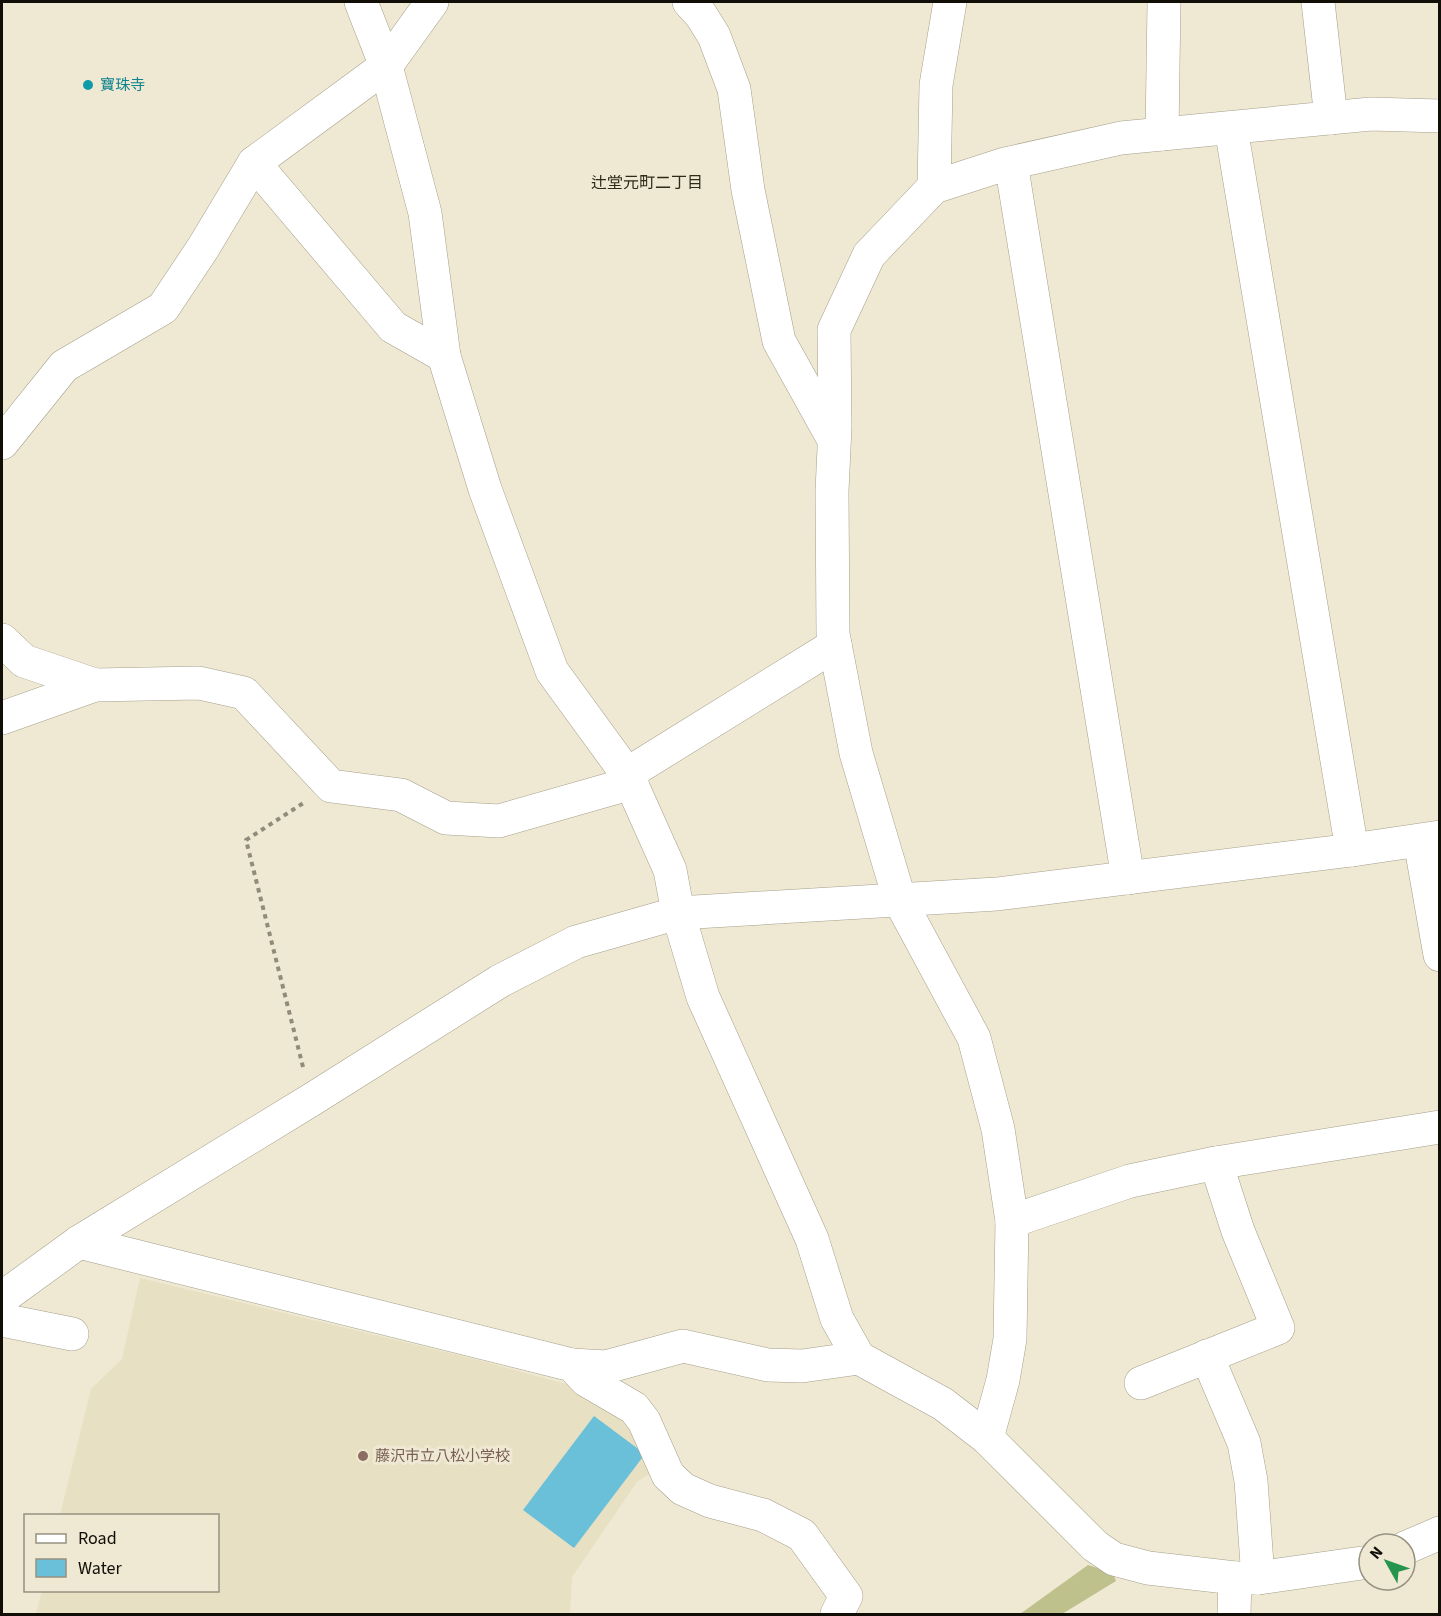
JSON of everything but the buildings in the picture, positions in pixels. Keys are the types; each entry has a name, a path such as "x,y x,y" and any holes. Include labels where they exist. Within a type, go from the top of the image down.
{"street":[{"path":"361,2 386,66 425,213 444,356 485,489 552,671 629,778 670,870 678,913 703,997 812,1239 837,1319 859,1358 943,1404 987,1438 1095,1546 1114,1559 1148,1568 1247,1578 1357,1564"},
{"path":"2,443 64,366 163,308 254,164 386,66 432,2"},
{"path":"689,2 714,36 734,89 748,190 779,341 835,441"},
{"path":"934,187 936,85 950,2"},
{"path":"1162,134 1164,2"},
{"path":"1318,2 1331,118"},
{"path":"987,1438 1003,1380 1010,1339 1012,1221 998,1129 974,1038 900,901 856,753 833,634 834,330 869,255 934,187 1011,163 1121,138 1371,114 1440,116"},
{"path":"1231,128 1352,850"},
{"path":"1011,163 1128,878"},
{"path":"254,164 393,327 444,356"},
{"path":"2,640 24,661 95,685"},
{"path":"2,718 95,685 199,683 244,693 330,786 401,795 446,818 499,821 629,778 835,645"},
{"path":"2,1298 79,1242 500,981 576,942 678,913 998,894 1430,839 1440,955"},
{"path":"1012,1221 1130,1181 1216,1163 1440,1127"},
{"path":"1141,1383 1278,1328 1238,1231 1216,1163"},
{"path":"79,1242 572,1365 606,1366 683,1346 768,1365 802,1366 859,1358"},
{"path":"2,1320 72,1334"},
{"path":"1207,1356 1244,1443 1251,1481 1247,1578 1234,1614"},
{"path":"572,1365 586,1380 634,1408 644,1421 668,1475 683,1488 710,1501 763,1515 802,1535 846,1596 837,1614"},
{"path":"1417,1543 1440,1533"}],"path":[{"path":"311,1100 246,840 330,786"}],"shaded area":[{"name":"藤沢市立八松小学校","path":"140,1278 470,1358 577,1387 629,1424 657,1469 637,1482 572,1577 570,1614 36,1614 42,1592 219,1592 219,1514 60,1514 91,1389 122,1359"}],"green space":[{"path":"1088,1565 1113,1573 1116,1581 1062,1614 1020,1614"}],"water":[{"path":"594,1416 645,1454 574,1548 523,1510"}],"place":[{"name":"寶珠寺","path":"88,85"},
{"name":"藤沢市立八松小学校","path":"363,1456"}],"district":[{"name":"辻堂元町二丁目","path":"647,183"}]}
